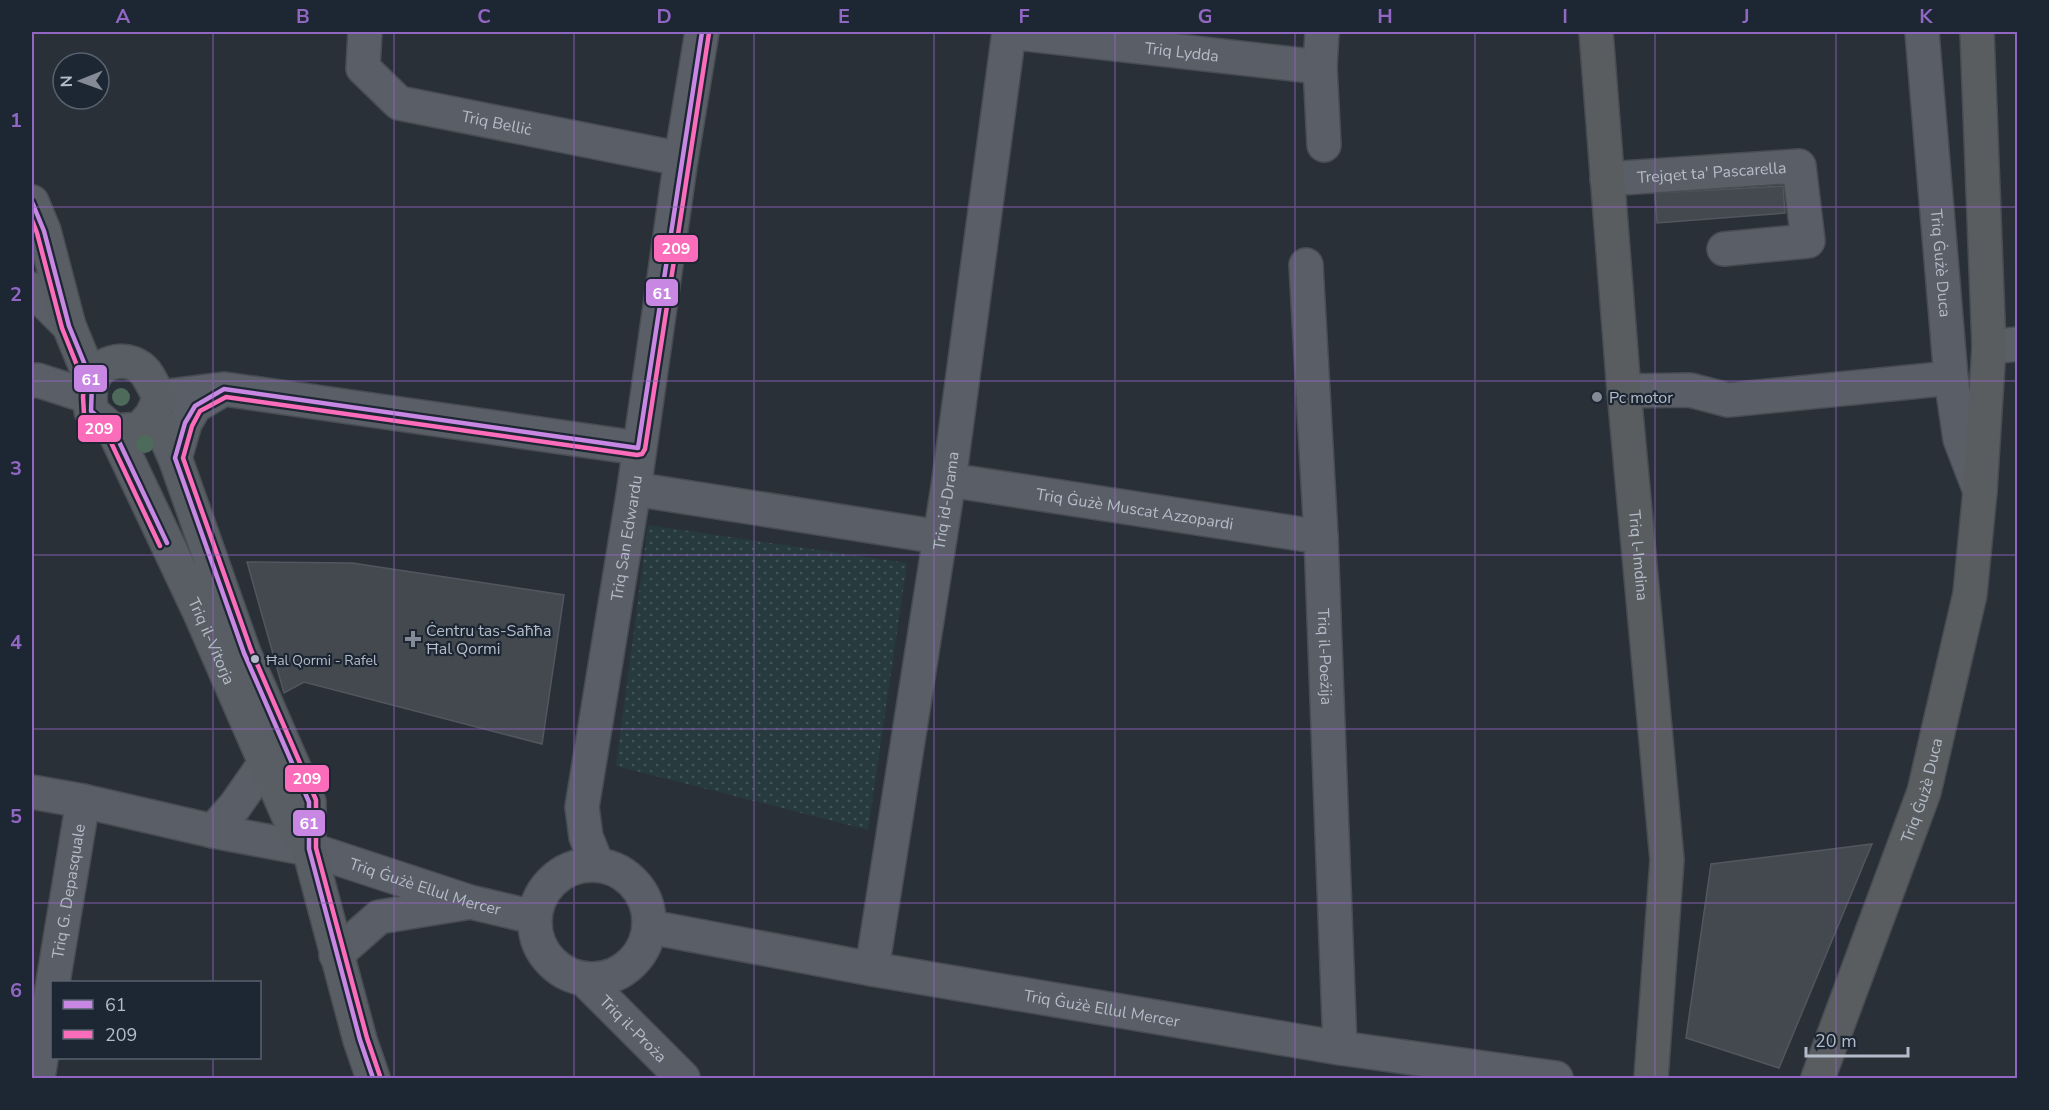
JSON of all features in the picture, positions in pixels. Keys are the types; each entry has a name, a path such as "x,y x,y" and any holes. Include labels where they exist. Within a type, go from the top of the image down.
{"highway":[{"name":"Triq l-Imdina","path":"1596,32 1624,391 1667,860 1652,1063"},
{"name":"Triq Ġużè Duca","path":"1827,1076 1924,792 1970,594 1980,491 2003,345 1977,32"},
{"path":"1652,1063 1672,1078"}],"street":[{"name":"Triq Belliċ","path":"365,32 363,68 399,103 681,159"},
{"name":"Triq San Edwardu","path":"597,864 586,837 582,807 634,489 638,448 681,159 702,32"},
{"name":"Triq Lydda","path":"1009,32 1320,67"},
{"name":"Triq id-Drama","path":"872,969 949,480 1009,32"},
{"path":"1322,32 1320,67 1324,145"},
{"name":"Triq Ġużè Duca","path":"1922,32 1952,378 1960,439 1980,491"},
{"name":"Trejqet ta' Pascarella","path":"1608,179 1800,166 1808,241 1724,249"},
{"name":"Triq il-Vitorja","path":"32,202 44,231 69,326 91,390"},
{"name":"Triq il-Poeżija","path":"1306,265 1321,537 1340,1048"},
{"path":"32,289 69,326"},
{"name":"Triq il-Vitorja","path":"309,849 288,815 200,613 114,431 91,411 91,390 96,374 111,363 129,362 145,372 160,424 175,458 244,653 309,802 309,849 360,1040 373,1078"},
{"path":"1624,391 1690,390 1728,400 1952,378"},
{"path":"32,381 91,390"},
{"path":"114,431 140,429 156,406 224,389 638,448"},
{"path":"175,458 185,423 195,406 224,389"},
{"name":"Triq Ġużè Muscat Azzopardi","path":"949,480 1321,537"},
{"path":"634,489 940,537"},
{"path":"213,831 235,806 266,763"},
{"name":"Triq Ġużè Ellul Mercer","path":"32,792 309,849 470,902 534,917"},
{"name":"Triq G. Depasquale","path":"53,981 83,801"},
{"path":"597,864 622,872 637,885 647,902 650,927 648,938 634,962 618,974 598,979 584,979 564,973 549,960 541,947 534,917 543,891 556,876 576,866 597,864"},
{"path":"336,954 379,917 470,902"},
{"name":"Triq Ġużè Ellul Mercer","path":"650,927 872,969 1340,1048 1392,1067 1556,1078"},
{"name":"Triq il-Proża","path":"584,979 683,1078"},
{"path":"38,1078 51,994"},
{"name":"Triq il-Vitorja","path":"355,1078 360,1040"}],"green space":[{"path":"648,525 907,563 868,830 616,766"}],"building":[{"path":"1783,186 1785,213 1657,223 1655,193"},
{"name":"Ċentru tas-Saħħa Ħal Qormi","path":"247,562 352,563 564,595 542,744 304,682 284,693"},
{"path":"1872,844 1779,1068 1686,1038 1711,864"}],"transit line":[{"name":"61","path":"373,1078 360,1040 309,849 309,802 244,653 175,458 185,423 195,406 224,389 638,448 702,32"},
{"name":"209","path":"380,1076 367,1038 316,848 316,800 251,650 183,458 192,426 200,411 226,397 642,454 645,449 709,33"},
{"name":"61","path":"32,202 44,231 69,326 92,382 91,411 114,431 167,543"},
{"name":"209","path":"32,220 62,328 84,383 84,414 108,436 160,546"}],"place":[{"name":"Pc motor","path":"1597,397"},
{"name":"Ċentru tas-Saħħa Ħal Qormi","path":"413,639"},
{"name":"Ħal Qormi - Rafel","path":"255,659"}]}
